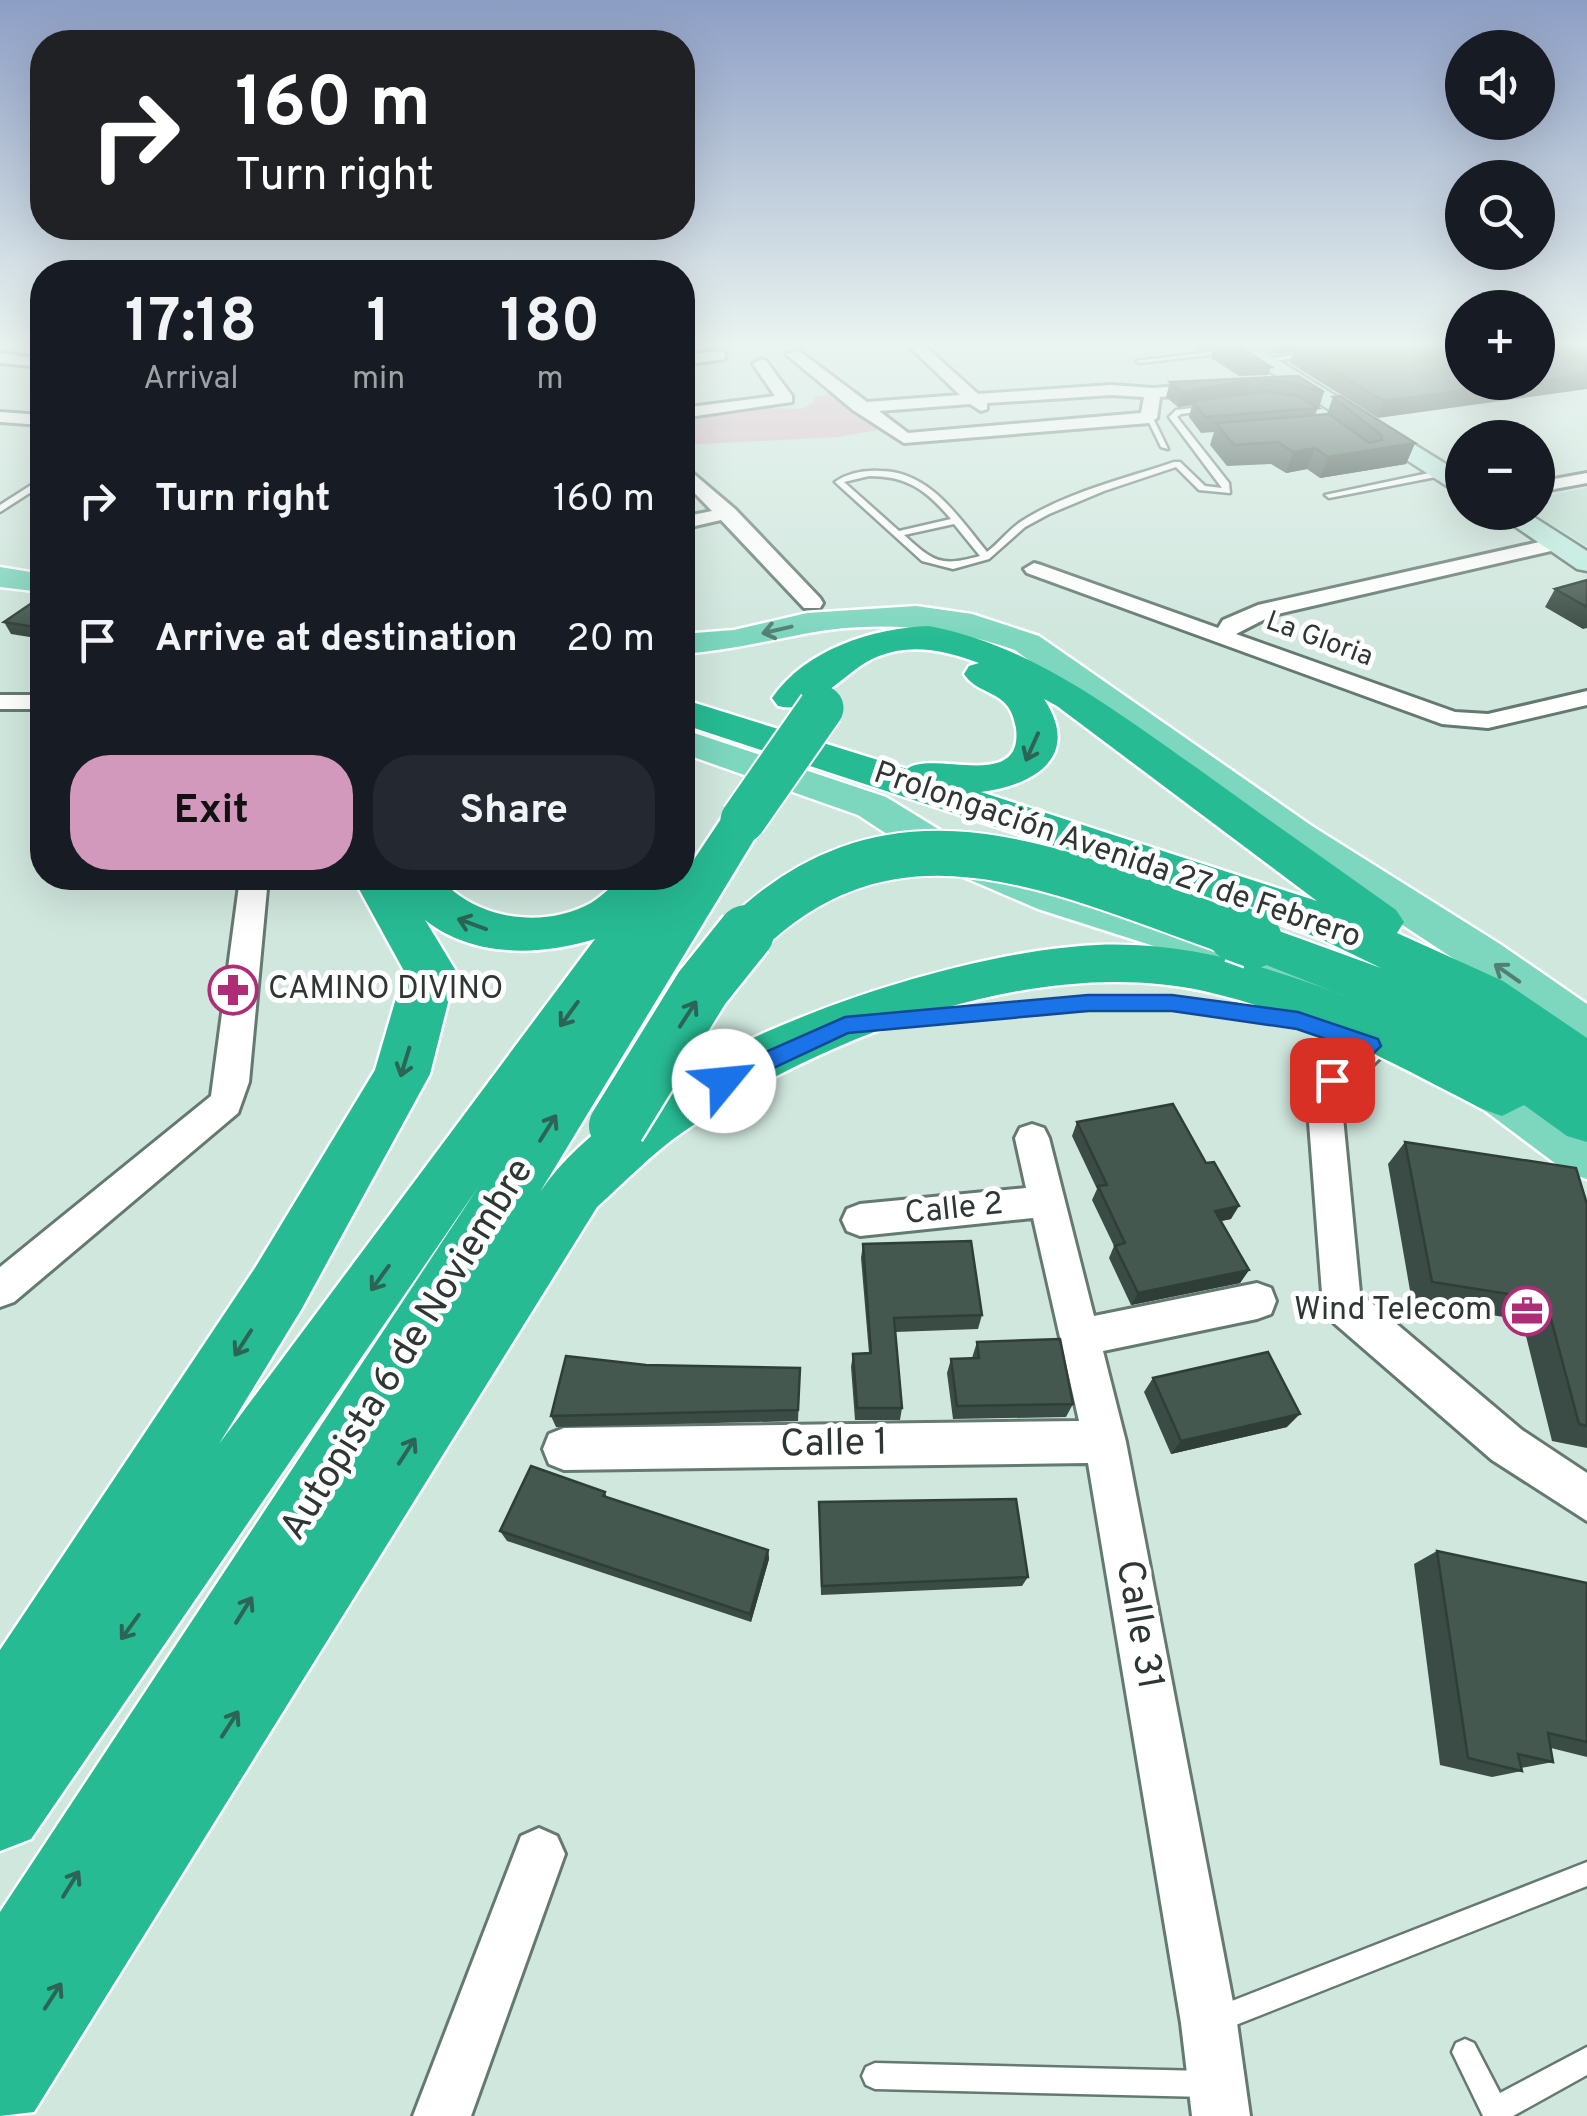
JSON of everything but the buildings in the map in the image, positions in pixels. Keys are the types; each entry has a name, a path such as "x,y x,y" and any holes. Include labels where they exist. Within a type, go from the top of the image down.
{"highway":[{"path":"806,703 824,668 872,643 913,636 976,647 1024,669 1484,995"},
{"path":"695,706 939,778 980,778 1021,768 1034,749 1039,728 1014,688 954,664 924,660 857,673 806,703"},
{"name":"Autopista 6 de Noviembre","path":"695,869 806,703"},
{"name":"Prolongación Avenida 27 de Febrero","path":"695,737 1278,905 1400,954 1484,995 1587,1067"},
{"path":"1149,755 1297,836"},
{"name":"Prolongación Avenida 27 de Febrero","path":"872,806 1160,888 1329,948 1440,1002 1587,1104"},
{"name":"Autopista 6 de Noviembre","path":"695,844 730,812"},
{"path":"0,2078 730,951 794,891 838,872 922,852 960,852 1081,884 1329,966 1388,993 1466,1038 1587,1118"},
{"path":"0,1723 278,1290 402,1074 430,971 418,945 392,912 382,890"},
{"path":"425,890 465,925 513,936 564,930 604,917 641,890"},
{"name":"Autopista 6 de Noviembre","path":"0,1808 658,890"},
{"name":"Autopista 6 de Noviembre","path":"0,1996 682,890"},
{"path":"576,1190 661,1116 756,1063 895,1005 984,981 1082,965 1154,965 1220,976 1316,1006 1377,1040 1502,1092"}],"main road":[{"path":"1387,440 1445,473"},
{"path":"1535,530 1587,563"},
{"path":"0,554 30,558"},
{"path":"0,578 30,582"},
{"name":"Prolongación Avenida 27 de Febrero","path":"695,643 734,640 807,623 916,616 972,624 1027,644 1297,836 1484,956 1587,1028"},
{"name":"Prolongación Avenida 27 de Febrero","path":"695,738 872,806 946,853 1054,898 1251,960 1348,1000 1422,1040 1502,1092 1587,1156"}],"street":[{"path":"1555,484 1587,478"},
{"path":"695,482 812,603"},
{"path":"695,520 728,514"},
{"path":"1222,637 1231,625 1266,610 1557,544"},
{"name":"La Gloria","path":"1034,569 1471,723 1512,720 1555,702 1587,698"},
{"path":"0,702 30,702"},
{"path":"2,1285 226,1104 232,1082 253,890"},
{"path":"1377,1040 1332,1080 1324,1096 1344,1301 1383,1342 1507,1444 1587,1498"},
{"name":"Calle 31","path":"1032,1138 1105,1442 1209,2023 1219,2100"},
{"name":"Calle 2","path":"860,1220 1048,1201"},
{"path":"1080,1337 1257,1301"},
{"name":"Calle 1","path":"564,1449 1105,1442"},
{"path":"442,2116 539,1854"}],"lane":[{"path":"1161,440 1165,446"},
{"path":"1190,440 1195,440"},
{"path":"986,557 958,520 908,476 879,472 839,482 925,559 943,566 986,557 1001,548 1014,530 1034,518 1177,464 1202,488 1227,492 1226,485 1190,440"},
{"path":"1329,495 1445,479"},
{"path":"0,508 30,490"},
{"path":"897,534 958,520"},
{"path":"1557,544 1587,550"},
{"path":"1209,2023 1587,1874"},
{"path":"1466,2052 1496,2114 1587,2060"},
{"path":"875,2076 1219,2100"}],"shaded area":[{"path":"695,440 785,440 695,444"},
{"path":"1587,488 1587,546 1555,527 1555,495"}],"place":[{"name":"CAMINO DIVINO","path":"233,990"},
{"name":"Wind Telecom","path":"1527,1311"}],"route":[{"path":"724,1081 845,1025 1088,1003 1172,1003 1298,1020 1370,1046 1332,1080"}]}
